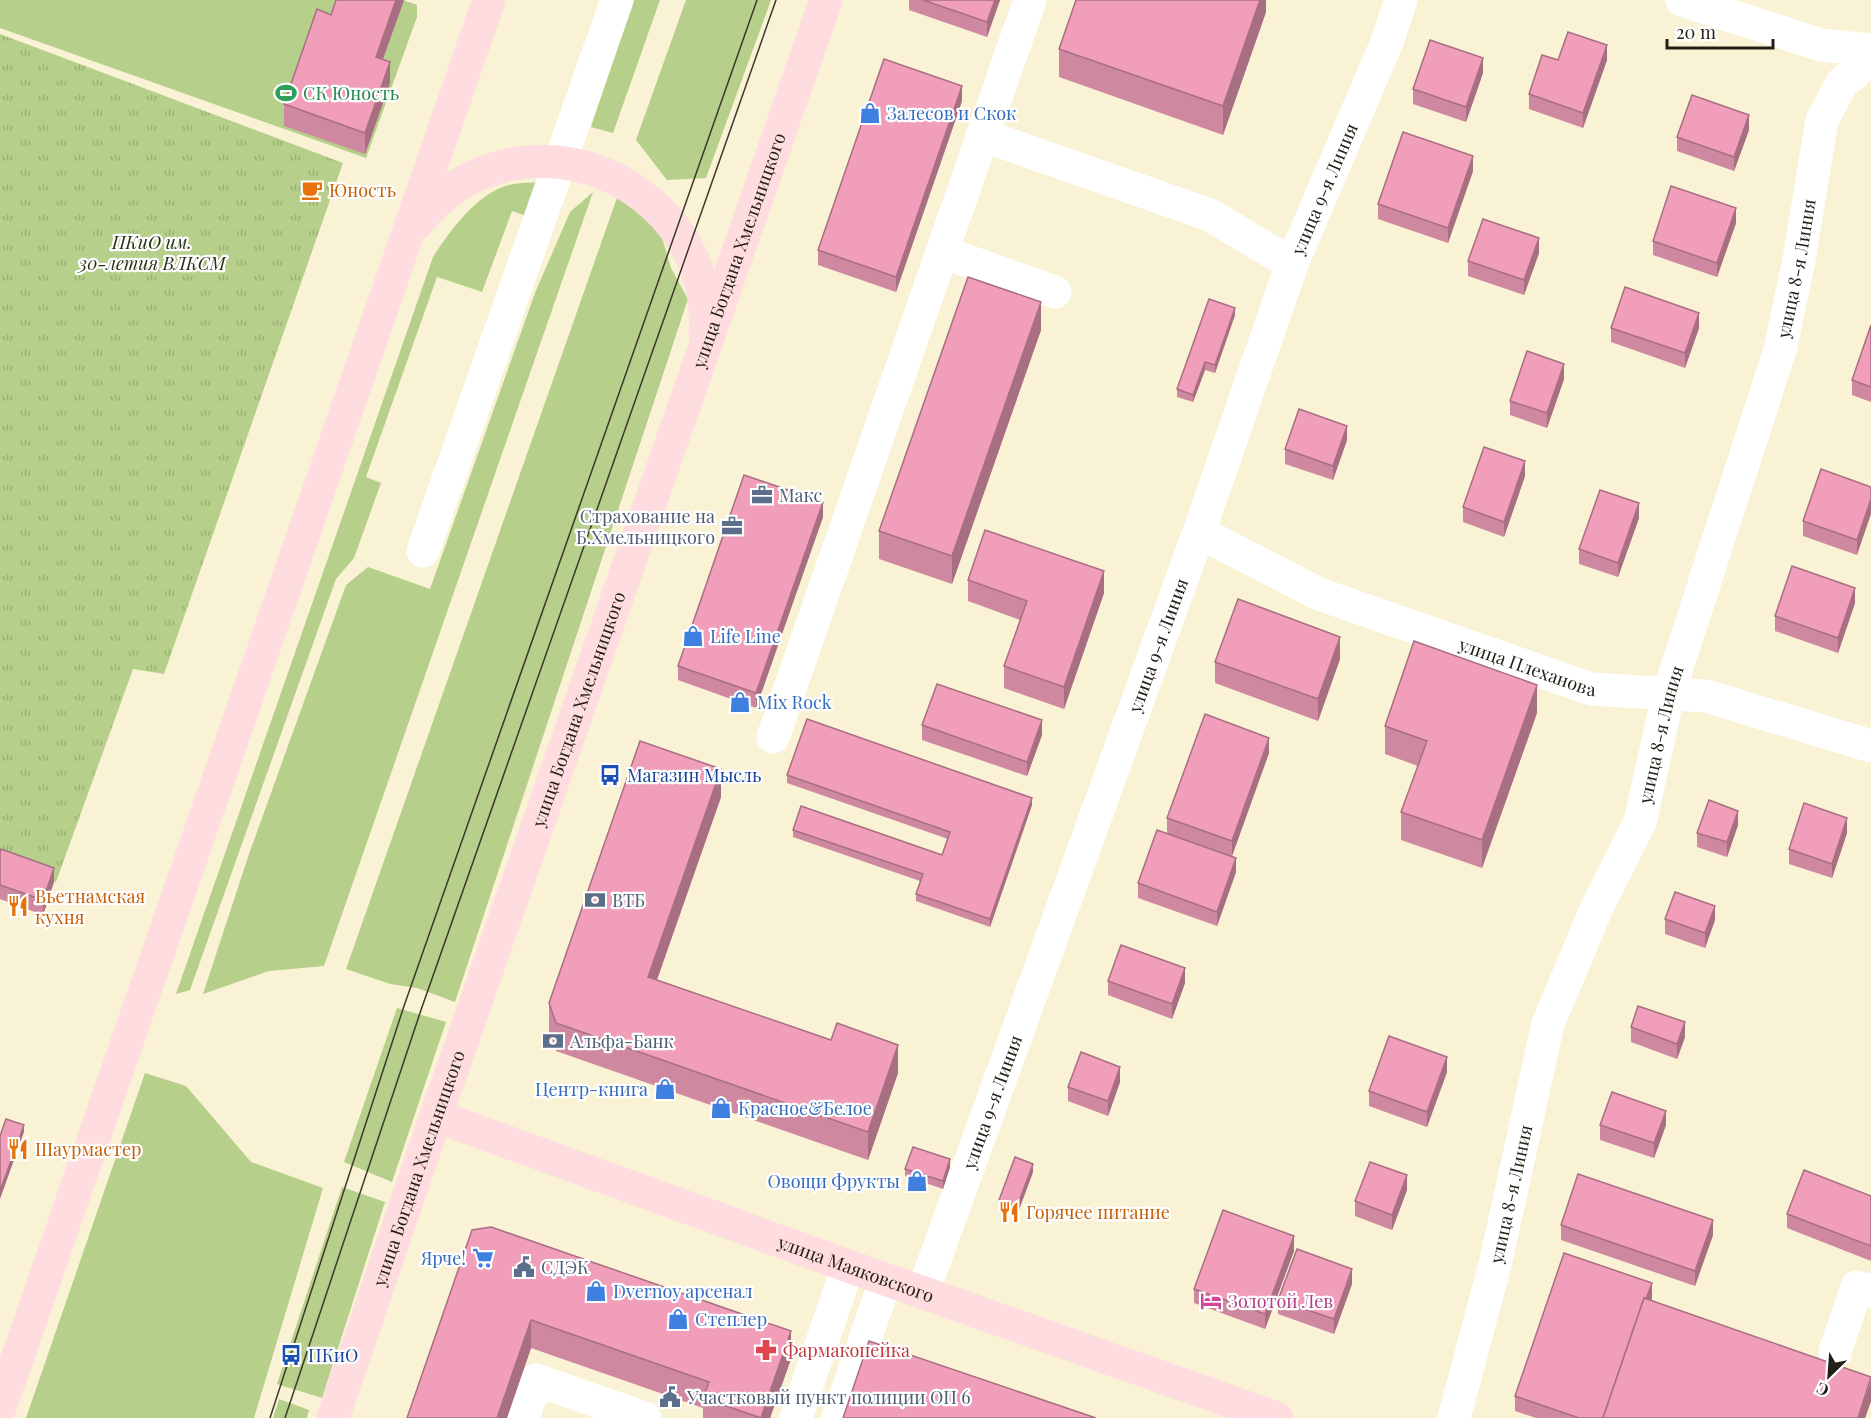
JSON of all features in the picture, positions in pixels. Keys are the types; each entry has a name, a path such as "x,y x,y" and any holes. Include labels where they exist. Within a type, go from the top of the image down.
{"main road":[{"path":"0,1408 489,0"},
{"name":"улица Богдана Хмельницкого","path":"333,1418 436,1116 826,0"},
{"path":"408,233 437,200 474,176 516,163 560,161 605,173 633,188 657,207 677,230 689,250 701,283 706,318 703,352"},
{"name":"улица Маяковского","path":"436,1116 848,1266 1277,1418"}],"street":[{"path":"423,551 617,0"},
{"path":"773,737 1030,0"},
{"name":"улица 9-я Линия","path":"922,1292 1199,532 1292,264 1387,42 1401,0"},
{"path":"1682,0 1821,45 1871,50"},
{"name":"улица 8-я Линия","path":"1454,1418 1495,1265 1548,1024 1598,905 1640,822 1669,692 1780,350 1806,225 1822,120 1842,83 1871,59"},
{"path":"982,135 1210,215 1292,264"},
{"path":"942,252 1055,292"},
{"name":"улица Плеханова","path":"1199,532 1319,594 1591,689 1707,696 1871,746"},
{"path":"796,1418 848,1266"},
{"path":"838,1418 886,1279"},
{"path":"1835,1350 1857,1287 1871,1292"},
{"path":"523,1418 536,1380 645,1418"}],"green space":[{"name":"СК Юность","path":"0,0 403,0 417,5 417,17 366,158 0,28"},
{"path":"634,0 660,0 613,133 591,127"},
{"path":"686,0 771,0 706,178 667,180 636,140"},
{"name":"ПКиО им. 30-летия ВЛКСМ","path":"0,34 343,163 164,674 133,669 56,882 0,862"},
{"path":"546,182 532,218 512,211 482,292 437,277 366,477 381,483 354,558 336,579 190,990 176,994 433,257 465,214 486,196 509,185"},
{"path":"593,192 324,966 269,971 203,994 249,854 346,585 368,567 430,589 535,293 570,212"},
{"path":"618,195 661,234 671,268 688,299 455,1002 417,988 390,984 346,969"},
{"path":"397,1008 446,1022 392,1182 344,1162"},
{"path":"145,1073 186,1086 251,1162 323,1188 254,1418 26,1418"},
{"path":"342,1187 385,1202 322,1398 277,1384"},
{"path":"279,1399 309,1410 307,1418 273,1418"}],"building":[{"path":"336,0 396,0 376,57 390,62 365,133 284,104 317,9 331,15"},
{"path":"923,0 995,0 987,22"},
{"path":"1076,0 1260,0 1223,106 1059,49"},
{"path":"1568,32 1607,45 1583,113 1529,94 1542,55 1558,60"},
{"path":"1430,40 1483,58 1466,107 1413,89"},
{"path":"884,59 962,86 896,277 818,250"},
{"path":"1692,95 1749,115 1734,157 1677,137"},
{"path":"1403,132 1473,156 1448,228 1378,204"},
{"path":"1671,186 1736,208 1717,263 1653,241"},
{"path":"1483,219 1539,238 1524,280 1468,261"},
{"path":"968,277 1041,302 952,556 879,531"},
{"path":"1625,287 1699,313 1685,353 1611,328"},
{"path":"1209,299 1235,308 1215,365 1205,362 1193,395 1177,389"},
{"path":"1871,325 1871,387 1852,380"},
{"path":"1527,351 1564,364 1547,413 1510,401"},
{"path":"1299,409 1347,426 1333,466 1285,449"},
{"path":"1484,447 1525,461 1504,522 1463,507"},
{"path":"1821,469 1871,487 1871,499 1857,540 1803,521"},
{"path":"744,475 823,502 756,693 678,666"},
{"path":"1600,490 1639,503 1618,563 1579,549"},
{"path":"985,530 1104,571 1064,687 1004,666 1027,601 968,580"},
{"path":"1792,566 1855,588 1838,638 1775,616"},
{"path":"1238,599 1340,637 1318,699 1215,662"},
{"path":"1414,641 1537,685 1482,840 1401,812 1427,741 1385,726"},
{"path":"937,684 1042,720 1027,762 922,725"},
{"path":"1205,714 1269,738 1232,841 1167,818"},
{"path":"807,719 1032,798 990,919 916,894 923,874 793,830 801,806 942,855 950,832 787,775"},
{"path":"640,741 721,769 648,977 831,1040 837,1023 898,1045 868,1132 556,1023 549,1003"},
{"path":"1709,800 1738,811 1727,842 1697,833"},
{"path":"1804,803 1847,818 1832,864 1789,849"},
{"path":"1157,830 1236,858 1217,912 1138,883"},
{"path":"1,849 54,868 43,900 0,885"},
{"path":"1675,892 1715,906 1705,933 1665,919"},
{"path":"1121,945 1185,968 1172,1004 1108,981"},
{"path":"1638,1006 1685,1022 1677,1044 1631,1027"},
{"path":"1389,1036 1447,1057 1427,1112 1369,1091"},
{"path":"1081,1052 1120,1067 1108,1101 1068,1087"},
{"path":"1612,1092 1666,1111 1654,1143 1600,1125"},
{"path":"6,1119 24,1125 0,1191 0,1136"},
{"path":"913,1147 950,1159 943,1181 905,1169"},
{"path":"1015,1157 1033,1164 1017,1207 999,1200"},
{"path":"1370,1162 1407,1175 1392,1215 1355,1201"},
{"path":"1804,1170 1871,1196 1871,1246 1787,1214"},
{"path":"1578,1174 1713,1220 1695,1271 1561,1225"},
{"path":"1223,1210 1294,1236 1265,1314 1194,1289"},
{"path":"491,1227 791,1331 761,1418 703,1398 709,1382 531,1320 497,1418 407,1418 472,1230"},
{"path":"1297,1249 1352,1269 1334,1319 1278,1300"},
{"path":"1564,1253 1652,1283 1646,1299 1644,1298 1603,1418 1579,1418 1515,1396"},
{"path":"1644,1298 1871,1377 1858,1418 1603,1418"},
{"path":"869,1341 1096,1418 843,1418"}],"tram line":[{"path":"270,1418 404,1006 757,0"},
{"path":"285,1418 421,1010 776,0"}],"place":[{"name":"СК Юность","path":"286,93"},
{"name":"Залесов и Скок","path":"870,113"},
{"name":"Юность","path":"312,190"},
{"name":"Макс","path":"762,495"},
{"name":"Страхование на Б.Хмельницкого","path":"732,526"},
{"name":"Life Line","path":"693,636"},
{"name":"Mix Rock","path":"740,702"},
{"name":"Магазин Мысль","path":"610,775"},
{"name":"ВТБ","path":"595,900"},
{"name":"Вьетнамская кухня","path":"18,906"},
{"name":"Альфа-Банк","path":"553,1041"},
{"name":"Центр-книга","path":"665,1089"},
{"name":"Красное&Белое","path":"721,1108"},
{"name":"Шаурмастер","path":"18,1149"},
{"name":"Овощи Фрукты","path":"917,1181"},
{"name":"Горячее питание","path":"1009,1212"},
{"name":"Ярче!","path":"483,1258"},
{"name":"СДЭК","path":"524,1267"},
{"name":"Dvernoy арсенал","path":"596,1291"},
{"name":"Золотой Лев","path":"1211,1301"},
{"name":"Степлер","path":"678,1319"},
{"name":"Фармакопейка","path":"766,1350"},
{"name":"ПКиО","path":"291,1355"},
{"name":"Участковый пункт полиции ОП 6","path":"670,1397"}]}
